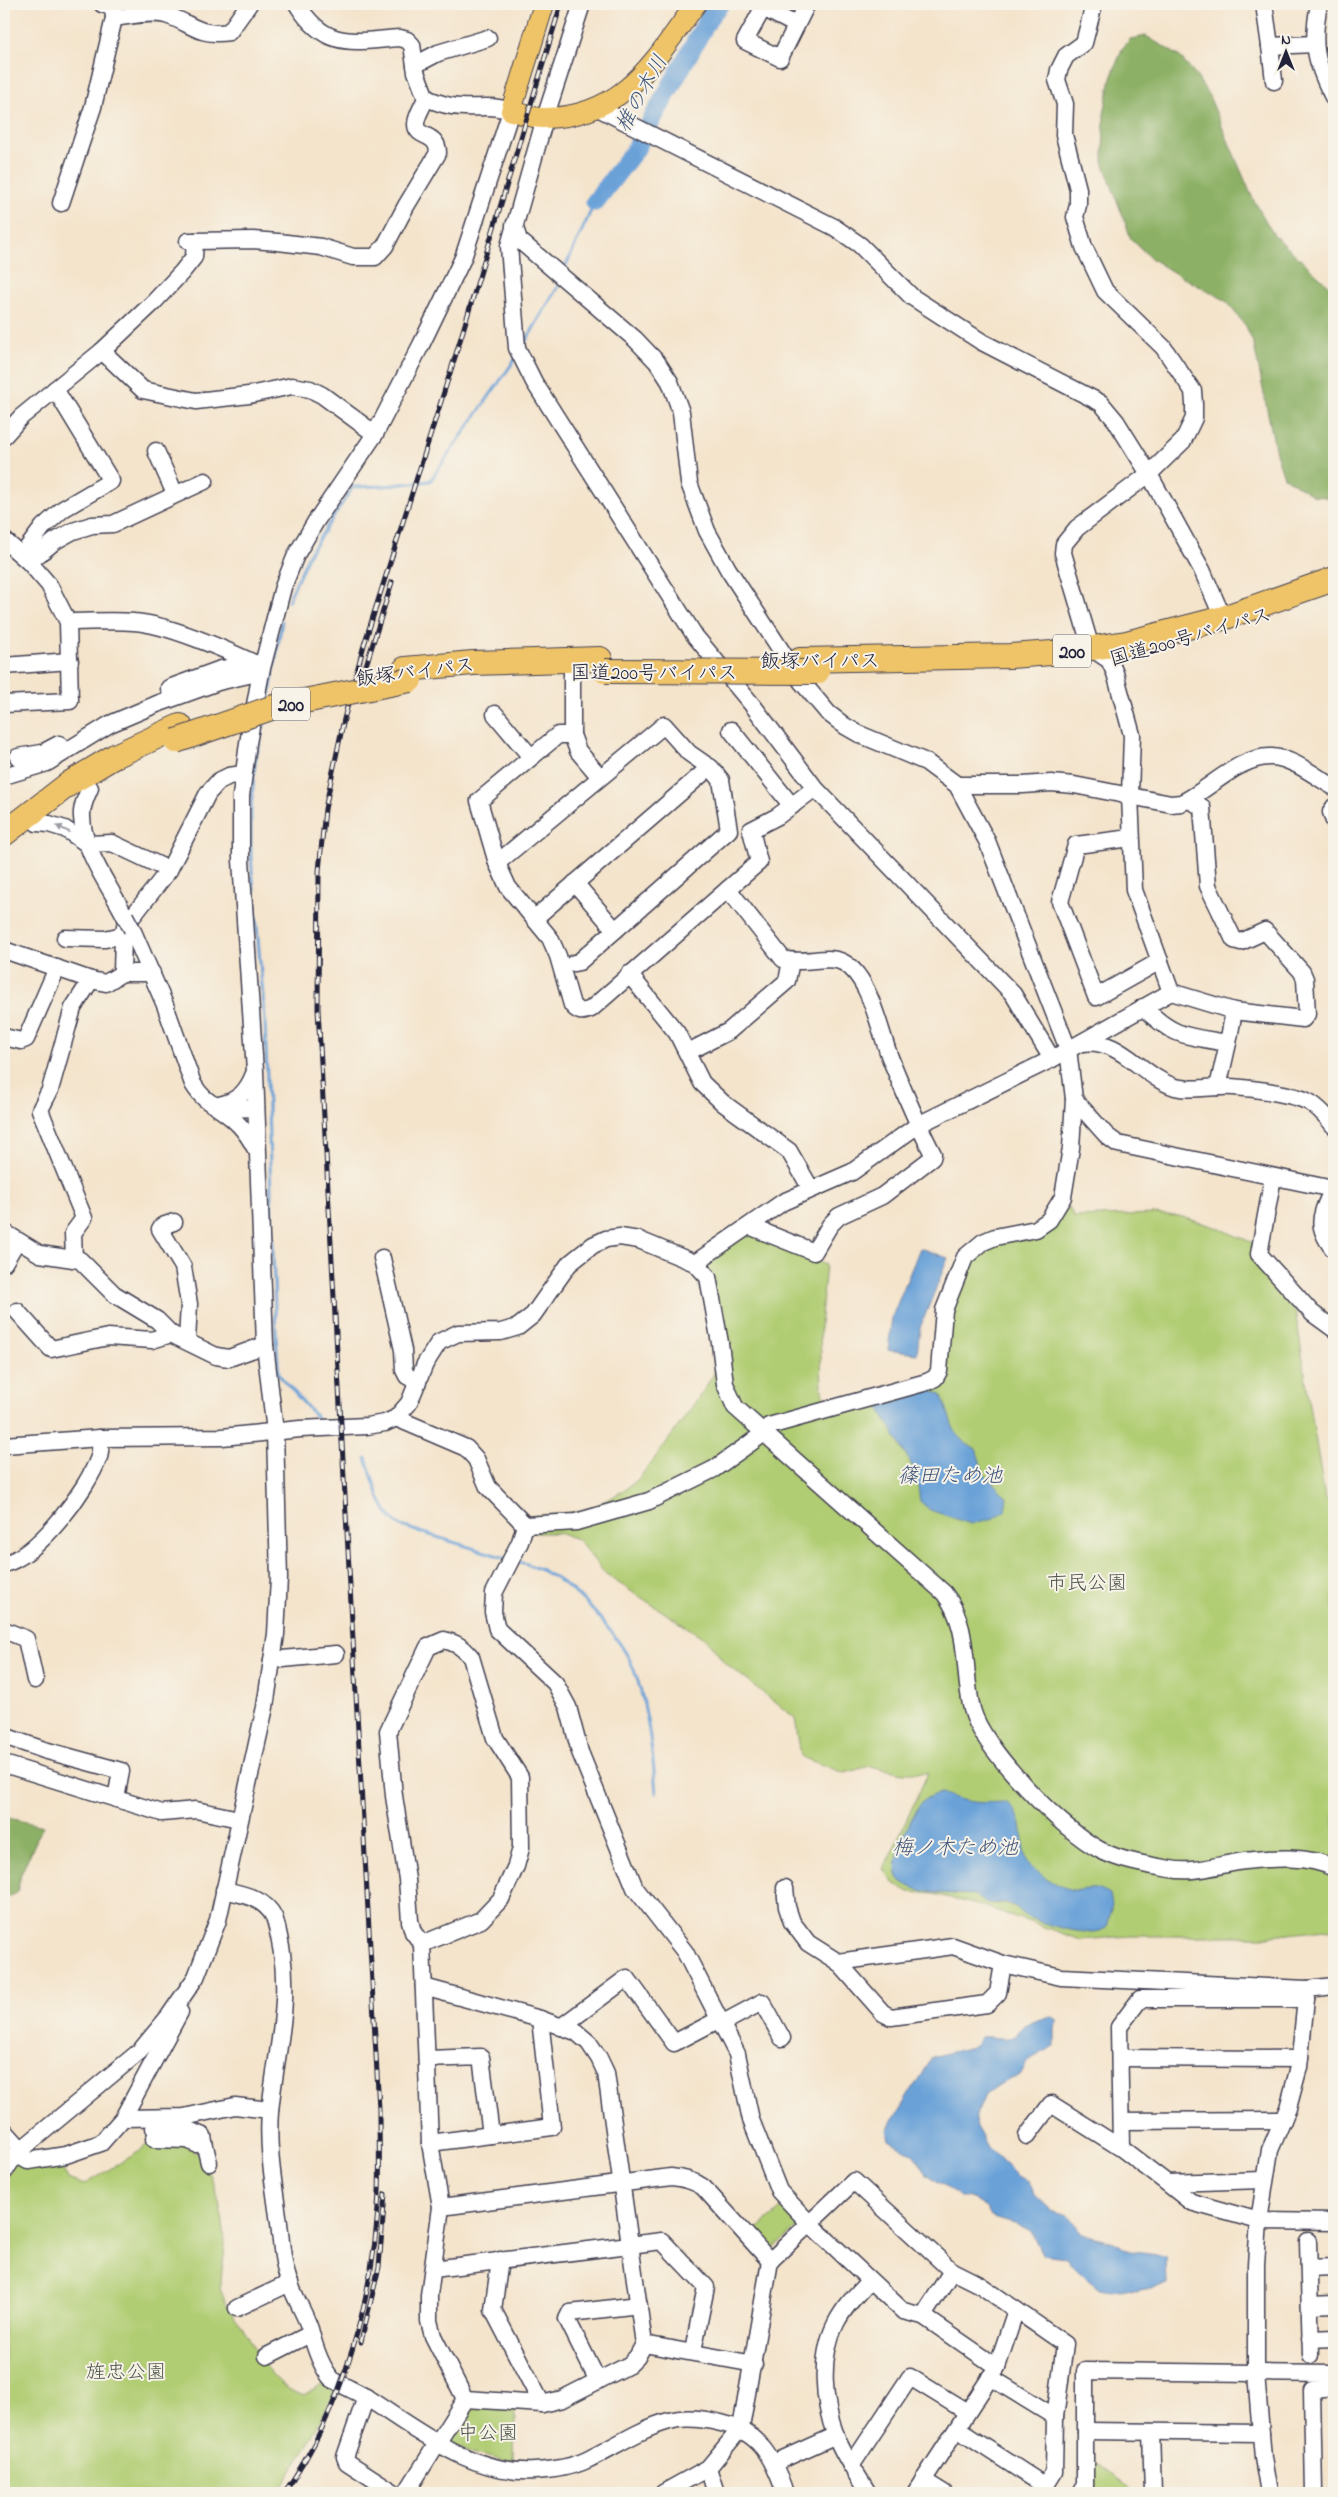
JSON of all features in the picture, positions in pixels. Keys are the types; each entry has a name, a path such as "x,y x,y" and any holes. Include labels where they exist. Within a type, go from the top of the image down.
{"highway":[{"name":"200","path":"1100,654 1126,643 1223,618 1334,579"},
{"name":"国道200号バイパス","path":"4,850 37,823 178,733 274,707 408,675 572,672 603,665 809,666 991,672 1050,668 1100,654 1227,629 1334,592"},
{"name":"飯塚バイパス","path":"408,675 473,663 603,665"},
{"name":"200","path":"4,834 70,783 115,756 178,733"}],"main road":[{"path":"544,4 512,111 545,118 570,115 596,107 619,96 642,77 663,52 696,4"}],"street":[{"path":"61,204 93,107 114,18 113,7 102,4"},
{"path":"114,18 164,15 205,34 217,34 229,32 249,4"},
{"path":"4,436 21,417 102,351 153,303 194,257 192,241 261,240 321,247 337,254 353,257 375,257 386,246 438,153 433,139 419,133 417,129 416,122 426,98 415,65 412,45 407,40 345,42 334,39 313,26 297,4"},
{"path":"582,4 545,118 509,246 517,348 534,382 695,636 754,707 815,788 1013,994 1052,1059"},
{"path":"796,25 763,8 746,42 780,58 803,12 806,4"},
{"path":"1094,4 1084,43 1066,56 1059,70 1057,80 1066,104 1064,135 1078,189 1078,205 1075,217 1084,247 1105,291 1163,347 1193,390 1194,418 1183,441 1149,474 1076,528 1064,544 1063,553 1100,654 1120,685 1132,735 1130,795 1134,890 1171,992"},
{"path":"1264,4 1274,80"},
{"path":"1319,4 1315,44 1319,70 1334,99"},
{"path":"415,65 438,54 488,38"},
{"path":"1270,46 1315,44"},
{"path":"4,2130 18,2151 28,2161 66,2155 101,2143 126,2118 171,2032 196,1977 218,1920 265,1707 272,1660 279,1578 275,1432 265,1345 255,1071 241,860 240,823 243,774 259,667 276,609 296,555 316,520 375,434 421,346 462,258 512,111 488,105 474,108 453,106 426,98"},
{"path":"596,107 834,227 860,245 912,297 982,342 1101,403 1116,421 1149,474 1202,570 1223,618"},
{"path":"396,1418 466,1448 476,1459 488,1487 525,1525 576,1522 650,1501 714,1470 763,1434 769,1426 936,1378 939,1372 944,1310 965,1257 983,1242 995,1237 1036,1229 1050,1220 1058,1208 1067,1180 1074,1099 1073,1046 987,841 957,785 926,762 845,726 828,713 801,681 728,569 707,531 689,483 680,412 670,382 657,362 635,339 519,240 514,225"},
{"path":"102,351 142,390 196,401 248,395 292,386 310,389 322,395 375,434"},
{"path":"26,558 42,526 63,509 111,481 55,389"},
{"path":"156,451 176,494"},
{"path":"26,558 74,531 92,526 112,524 205,481"},
{"path":"4,540 26,558 49,585 68,622 70,661 70,701 4,704"},
{"path":"68,622 134,622 157,626 229,651 259,667"},
{"path":"4,666 70,661"},
{"path":"18,758 42,753 82,730 159,692 221,669 259,667"},
{"path":"4,776 47,763 110,724 157,704 259,667"},
{"path":"572,672 572,735 578,751 600,777"},
{"path":"495,714 531,758"},
{"path":"497,863 664,725 689,752 710,767 721,780 729,830 615,930 574,963"},
{"path":"731,730 792,806"},
{"path":"572,735 558,735 479,801 497,863 508,888 550,938 558,956 572,1005 577,1011 591,1010 629,974 759,862 751,830 792,806 815,788"},
{"path":"957,785 1051,783 1130,795 1171,804 1189,800 1255,759 1273,757 1288,761 1334,787"},
{"path":"740,768 755,760"},
{"path":"535,918 710,767"},
{"path":"122,973 125,926 169,870 208,792 219,781 229,776 243,774"},
{"path":"90,788 83,805 82,817 87,844 126,927 152,973 193,1084 199,1094 234,1118 246,1130 258,1155"},
{"path":"696,1263 784,1202 852,1172 918,1125 1052,1059 1171,992 1234,1012 1305,1018 1305,978 1302,972 1265,931 1241,942 1234,940 1208,886 1202,807 1189,800"},
{"path":"1334,807 1331,812 1334,821"},
{"path":"37,823 49,824 65,829 87,844 112,843 169,870"},
{"path":"1131,838 1076,845 1060,902 1096,997 1160,961"},
{"path":"575,883 615,930"},
{"path":"728,889 784,959 797,963 838,960 847,965 857,976 872,1003 889,1057 918,1125 933,1154 932,1158 882,1196 840,1216 830,1225 814,1252 748,1226"},
{"path":"65,938 104,939 126,927"},
{"path":"4,950 91,980 106,983 122,973 152,973"},
{"path":"688,1052 729,1031 786,981 791,961"},
{"path":"4,1037 21,1041 26,1039 58,968"},
{"path":"629,974 677,1033 702,1083 723,1102 789,1151 811,1189"},
{"path":"74,1259 73,1233 84,1218 40,1110 50,1090 73,1008 91,980"},
{"path":"1143,1007 1162,1025 1175,1032 1191,1038 1228,1043"},
{"path":"1218,1087 1234,1012"},
{"path":"1073,1046 1093,1041 1106,1043 1159,1080 1177,1088 1196,1089 1232,1086 1307,1101 1326,1115 1334,1126"},
{"path":"214,1106 239,1098 251,1082 255,1071"},
{"path":"1074,1099 1107,1136 1118,1144 1334,1188 1321,1213 1325,1238 1334,1250"},
{"path":"214,1106 225,1109 256,1108"},
{"path":"1273,1177 1259,1254 1312,1313 1334,1329"},
{"path":"174,1222 162,1226 160,1229 183,1267 189,1304 187,1341"},
{"path":"4,1263 10,1236 40,1254 80,1260 114,1294 157,1320 171,1334 216,1356 230,1358 265,1345"},
{"path":"4,1445 100,1438 222,1437 385,1423 396,1418 409,1403 425,1364 439,1342 458,1333 501,1332 518,1327 533,1315 569,1264 592,1245 606,1238 620,1237 639,1240 696,1263 708,1277 725,1384 735,1406 763,1434 944,1593 952,1604 962,1627 972,1707 981,1732 1000,1757 1042,1802 1100,1851 1122,1859 1172,1870 1196,1870 1244,1861 1295,1859 1311,1860 1334,1868"},
{"path":"382,1258 403,1350 404,1370 407,1376 418,1382"},
{"path":"17,1311 51,1349 108,1337 152,1340 171,1334"},
{"path":"4,1564 22,1557 33,1549 51,1529 88,1478 100,1456 100,1438"},
{"path":"525,1525 520,1542 494,1593 493,1612 497,1629 555,1683 568,1707 580,1752 635,1888 685,1952 737,2054 751,2120 780,2191 810,2224 903,2311 923,2316 1055,2417"},
{"path":"4,1630 26,1639 35,1680"},
{"path":"422,1944 481,1920 501,1899 516,1866 521,1848 520,1777 495,1738 471,1657 464,1648 454,1642 444,1640 428,1647 388,1731 393,1788 407,1879 410,1921 414,1932 422,1944 430,2143 440,2207 432,2269 429,2321 433,2336 465,2400"},
{"path":"272,1660 336,1654"},
{"path":"4,1736 44,1750 121,1771 116,1799"},
{"path":"4,1764 162,1813 196,1810 239,1818"},
{"path":"785,1888 787,1907 792,1922 808,1943 838,1962 883,2013 890,2017 987,2004 994,2000 998,1993 1003,1964"},
{"path":"224,1890 249,1896 267,1907 274,1917 280,1943 285,1992 284,2016 270,2110 269,2132 275,2192 283,2257 290,2283 332,2379 366,2397 436,2443 474,2461 508,2469 534,2471 584,2461 670,2420 688,2418 709,2420 740,2428 762,2447 774,2463 785,2493"},
{"path":"838,1962 953,1946 1003,1964 1061,1977 1306,1994"},
{"path":"4,2172 18,2151 140,2051 169,2016 196,1977"},
{"path":"561,2027 627,1978 674,2043 762,2002 782,2038"},
{"path":"1121,2148 1119,2027 1140,1999 1306,1994 1334,1986"},
{"path":"424,1988 540,2019 576,2032 589,2043 599,2058 606,2073 644,2344 637,2357 629,2365 562,2399 542,2404 465,2400"},
{"path":"1269,2493 1256,2374 1256,2265 1259,2221 1270,2150 1288,2108 1300,2059 1306,1994"},
{"path":"430,2143 552,2127 540,2019"},
{"path":"427,2059 482,2057 491,2135"},
{"path":"1120,2058 1300,2059"},
{"path":"1027,2136 1051,2104 1121,2148 1191,2202 1259,2221 1334,2222"},
{"path":"126,2118 184,2117 235,2106 270,2110"},
{"path":"126,2118 150,2128 196,2131 203,2136 209,2163"},
{"path":"1121,2121 1283,2120"},
{"path":"154,2139 188,2140 196,2144 204,2142"},
{"path":"440,2207 671,2177 695,2182 770,2261"},
{"path":"1167,2183 1264,2180"},
{"path":"663,2493 708,2468 740,2428 754,2364 770,2261 854,2182 952,2271 980,2285 1065,2344 1055,2417 1054,2472 1043,2490 957,2429"},
{"path":"432,2269 662,2241 706,2287 693,2351"},
{"path":"1308,2241 1311,2355"},
{"path":"500,2260 493,2310 542,2404"},
{"path":"1309,2268 1334,2267"},
{"path":"923,2316 952,2271"},
{"path":"868,2493 851,2466 836,2435 824,2376 827,2352 835,2324 849,2303 869,2281"},
{"path":"237,2308 290,2283"},
{"path":"598,2381 567,2319 570,2313 639,2304"},
{"path":"1310,2304 1334,2304"},
{"path":"944,2493 919,2487 994,2372 1016,2310"},
{"path":"267,2356 310,2332"},
{"path":"1310,2339 1334,2338"},
{"path":"644,2344 693,2351 754,2364"},
{"path":"1087,2491 1085,2371 1334,2374"},
{"path":"851,2466 910,2377 967,2412"},
{"path":"1314,2493 1312,2390 1334,2388"},
{"path":"366,2397 345,2457 347,2462 395,2493"},
{"path":"406,2493 465,2400"},
{"path":"1085,2431 1261,2433"},
{"path":"1151,2432 1153,2493"},
{"path":"774,2463 836,2435"},
{"path":"708,2468 716,2493"}],"green space":[{"path":"1146,36 1179,56 1197,77 1209,96 1253,199 1274,235 1334,290 1334,498 1314,496 1284,477 1276,453 1254,345 1246,326 1225,300 1152,259 1131,239 1103,162 1104,114 1111,78 1122,49 1130,39"},
{"name":"市民公園","path":"1069,1207 1074,1217 1153,1214 1179,1216 1215,1227 1256,1244 1294,1304 1325,1499 1334,1501 1334,1929 1272,1936 1130,1936 1081,1940 989,1908 934,1894 909,1892 893,1883 884,1869 928,1773 903,1773 870,1766 844,1773 801,1757 795,1718 724,1662 707,1640 606,1575 577,1539 558,1533 535,1533 534,1516 581,1511 612,1497 632,1485 679,1426 712,1377 716,1358 707,1306 691,1272 748,1233 826,1265 820,1326 822,1392 831,1404 932,1385 947,1312 968,1262 986,1246 1050,1227"},
{"path":"4,1817 43,1826 21,1874 17,1893 4,1899"},
{"name":"旌忠公園","path":"158,2143 189,2147 200,2156 212,2178 220,2206 224,2232 225,2250 221,2283 224,2300 268,2369 275,2378 293,2392 305,2396 326,2381 336,2389 308,2445 278,2493 4,2493 4,2179 17,2160 60,2163 68,2179 83,2185 140,2151 146,2144"},
{"path":"786,2205 803,2222 772,2250 755,2231"},
{"name":"中公園","path":"471,2406 515,2409 514,2463 472,2453 451,2443 450,2436"},
{"path":"1092,2460 1137,2493 1103,2493 1091,2485"}],"water":[{"path":"920,1248 948,1258 920,1328 917,1354 888,1350 892,1317"},
{"name":"篠田ため池","path":"932,1390 941,1394 956,1433 967,1444 976,1449 984,1474 1007,1497 1005,1511 994,1518 971,1524 930,1510 920,1501 916,1473 879,1407"},
{"name":"梅ノ木ため池","path":"942,1793 973,1802 1006,1802 1019,1819 1025,1856 1035,1870 1065,1888 1074,1890 1096,1889 1110,1895 1112,1904 1107,1928 1091,1932 1069,1930 1030,1918 1016,1907 1006,1903 985,1902 976,1895 947,1894 917,1889 901,1881 897,1875 897,1865 902,1840 907,1827 924,1800"},
{"path":"1050,2016 1058,2020 1055,2028 1055,2046 1027,2061 1021,2075 1002,2083 985,2095 976,2116 975,2125 988,2148 1017,2176 1029,2181 1035,2196 1051,2211 1068,2216 1082,2234 1112,2241 1133,2252 1166,2256 1167,2285 1135,2291 1099,2288 1077,2270 1066,2257 1042,2254 1031,2231 1017,2224 991,2216 986,2207 971,2198 960,2197 927,2174 914,2155 889,2140 887,2130 932,2057 976,2046 980,2037 1011,2037 1027,2024"}],"waterway":[{"name":"椎の木川","path":"595,202 635,150 710,16 720,4"},
{"path":"563,272 595,202"},
{"path":"523,346 560,283"},
{"path":"288,601 309,554 353,487 430,481 516,358"},
{"path":"269,699 282,621"},
{"path":"265,720 255,762 251,809 251,857 265,1020 276,1337 279,1375 317,1418"},
{"path":"366,1458 383,1505 401,1526 505,1558"},
{"path":"516,1561 536,1567 554,1577 571,1590 603,1622 627,1655 634,1669 648,1722 656,1793"}],"railway":[{"path":"284,2493 305,2460 323,2425 339,2388 352,2350 363,2311 370,2271 376,2232 379,2192 379,2109 318,1009 319,871 325,809 344,719 364,645 456,354 561,4"},
{"path":"363,675 392,582"},
{"path":"361,2342 379,2267 385,2194"}]}
